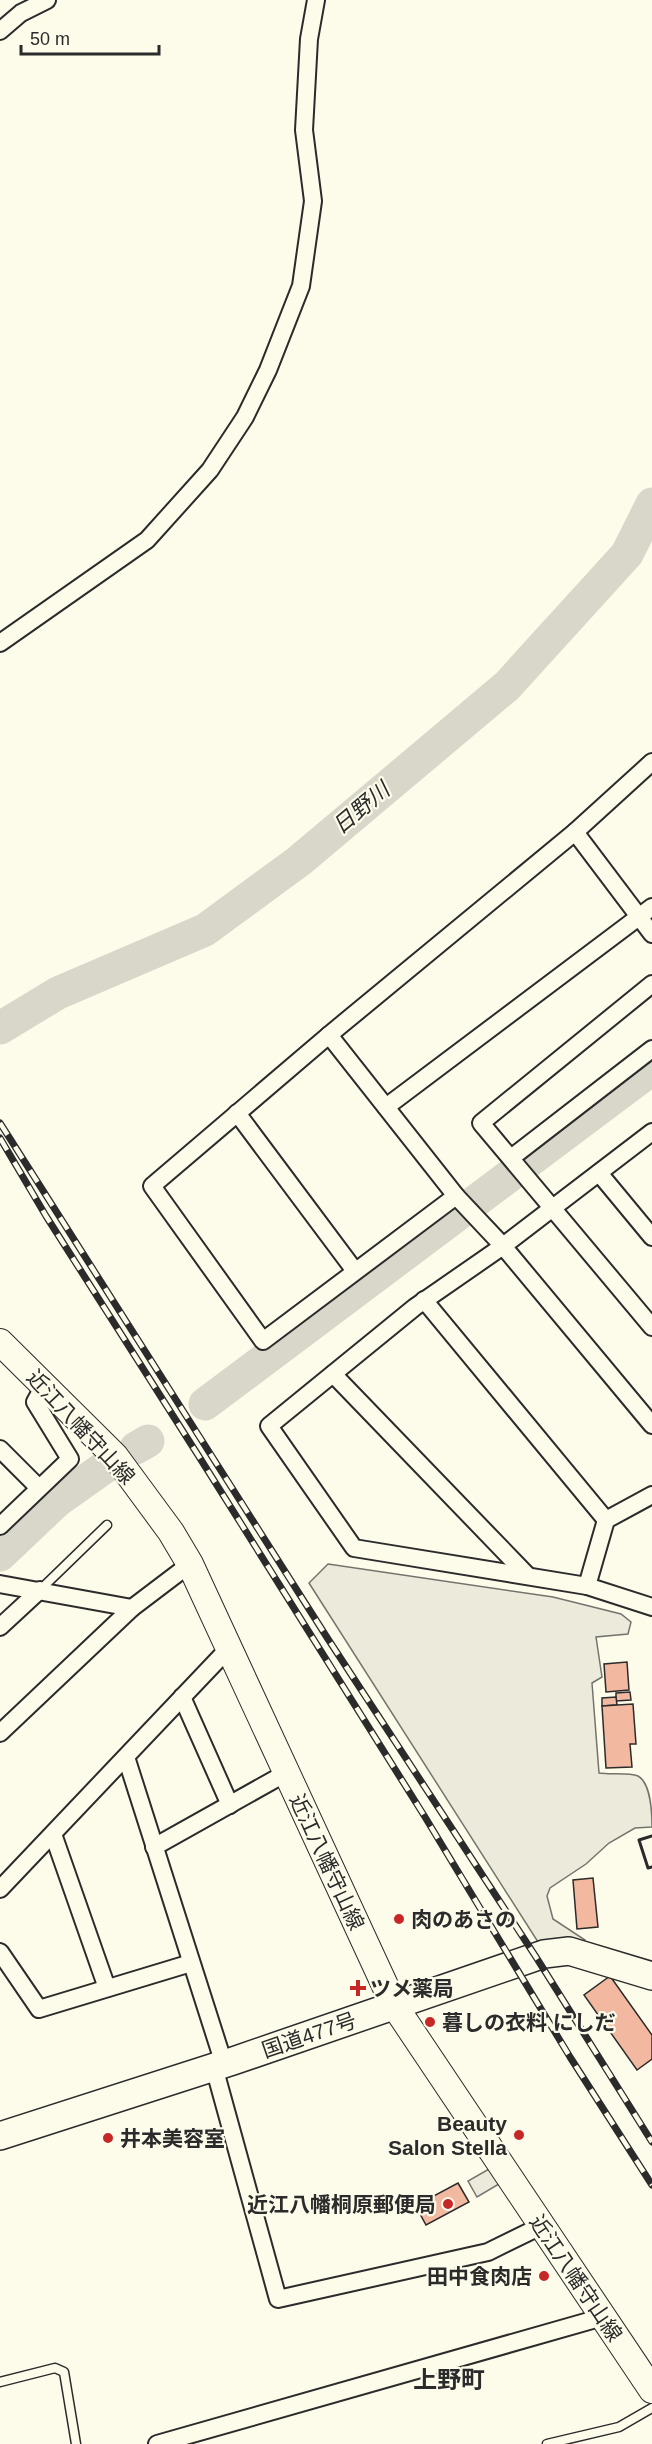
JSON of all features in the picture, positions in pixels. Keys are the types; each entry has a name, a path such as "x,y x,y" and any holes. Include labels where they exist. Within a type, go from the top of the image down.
{"highway":[{"name":"国道477号","path":"0,2136 219,2066 544,1953 569,1951 652,1976"}],"main road":[{"name":"近江八幡守山線","path":"0,1342 115,1456 171,1532 190,1564 394,2005 652,2390"}],"street":[{"path":"0,32 18,6 47,0"},
{"path":"0,643 147,540 210,470 255,398 301,286 308,244 314,201 304,130 309,39 316,0"},
{"path":"464,1204 355,1271 263,1341 152,1186 329,1035 575,832 652,762"},
{"path":"575,832 645,912 652,934"},
{"path":"386,1107 645,912"},
{"path":"652,984 481,1123 652,1327"},
{"path":"329,1035 464,1204 504,1246 652,1425"},
{"path":"517,1165 652,1049"},
{"path":"237,1113 355,1271"},
{"path":"652,1132 504,1246 424,1300 269,1426 354,1548 527,1575 588,1587 652,1607"},
{"path":"599,1173 652,1237"},
{"path":"424,1300 606,1520"},
{"path":"333,1374 527,1575"},
{"path":"0,1526 70,1459 35,1402 44,1386"},
{"path":"0,1449 39,1488"},
{"path":"588,1587 606,1520 652,1495"},
{"path":"0,1733 132,1608 190,1564"},
{"path":"0,1584 132,1608"},
{"path":"0,1627 40,1590"},
{"path":"0,1889 228,1649"},
{"path":"182,1697 230,1805"},
{"path":"126,1757 191,1963 219,2066 244,2183 278,2299 488,2252 541,2226"},
{"path":"154,1847 286,1773"},
{"path":"53,1834 107,1988"},
{"path":"0,1952 39,2009 191,1963"},
{"path":"157,2444 603,2317"}],"lane":[{"path":"40,1590 107,1525"},
{"path":"0,2382 56,2368 64,2372 76,2444"},
{"path":"547,2444 619,2427 652,2408"}],"shaded area":[{"path":"328,1564 553,1597 621,1614 631,1622 628,1634 596,1637 602,1677 592,1683 599,1773 634,1775 642,1780 646,1785 650,1800 652,1827 635,1828 609,1843 586,1864 550,1888 547,1896 553,1919 585,1940 581,1946 538,1942 309,1583"},
{"path":"489,2169 499,2184 477,2197 468,2181"}],"building":[{"path":"627,1662 629,1690 606,1692 604,1664"},
{"path":"630,1692 631,1700 616,1701 616,1693"},
{"path":"616,1697 617,1705 602,1706 602,1698"},
{"path":"633,1704 636,1744 630,1744 632,1767 606,1768 602,1706"},
{"path":"593,1878 598,1927 577,1929 573,1880"},
{"path":"610,1976 652,2035 652,2059 637,2070 584,1995"},
{"name":"近江八幡桐原郵便局","path":"458,2183 469,2202 426,2225 419,2212 432,2206 428,2199"}],"waterway":[{"name":"日野川","path":"0,1028 58,993 205,930 299,861 507,686 627,554 652,504"},
{"path":"205,1404 652,1069"},
{"path":"136,1448 148,1441"},
{"path":"0,1555 57,1501 105,1467"}],"railway":[{"path":"0,1123 328,1639 536,1957 652,2142"},
{"path":"0,1138 46,1216 425,1817 570,2057 652,2185"}],"wall":[{"path":"652,1836 639,1840 648,1868 652,1867"}],"place":[{"name":"肉のあさの","path":"399,1919"},
{"name":"ツメ薬局","path":"358,1988"},
{"name":"暮しの衣料 にしだ","path":"430,2022"},
{"name":"Beauty Salon Stella","path":"519,2135"},
{"name":"井本美容室","path":"108,2138"},
{"name":"近江八幡桐原郵便局","path":"448,2204"},
{"name":"田中食肉店","path":"544,2276"}],"district":[{"name":"上野町","path":"449,2379"}]}
